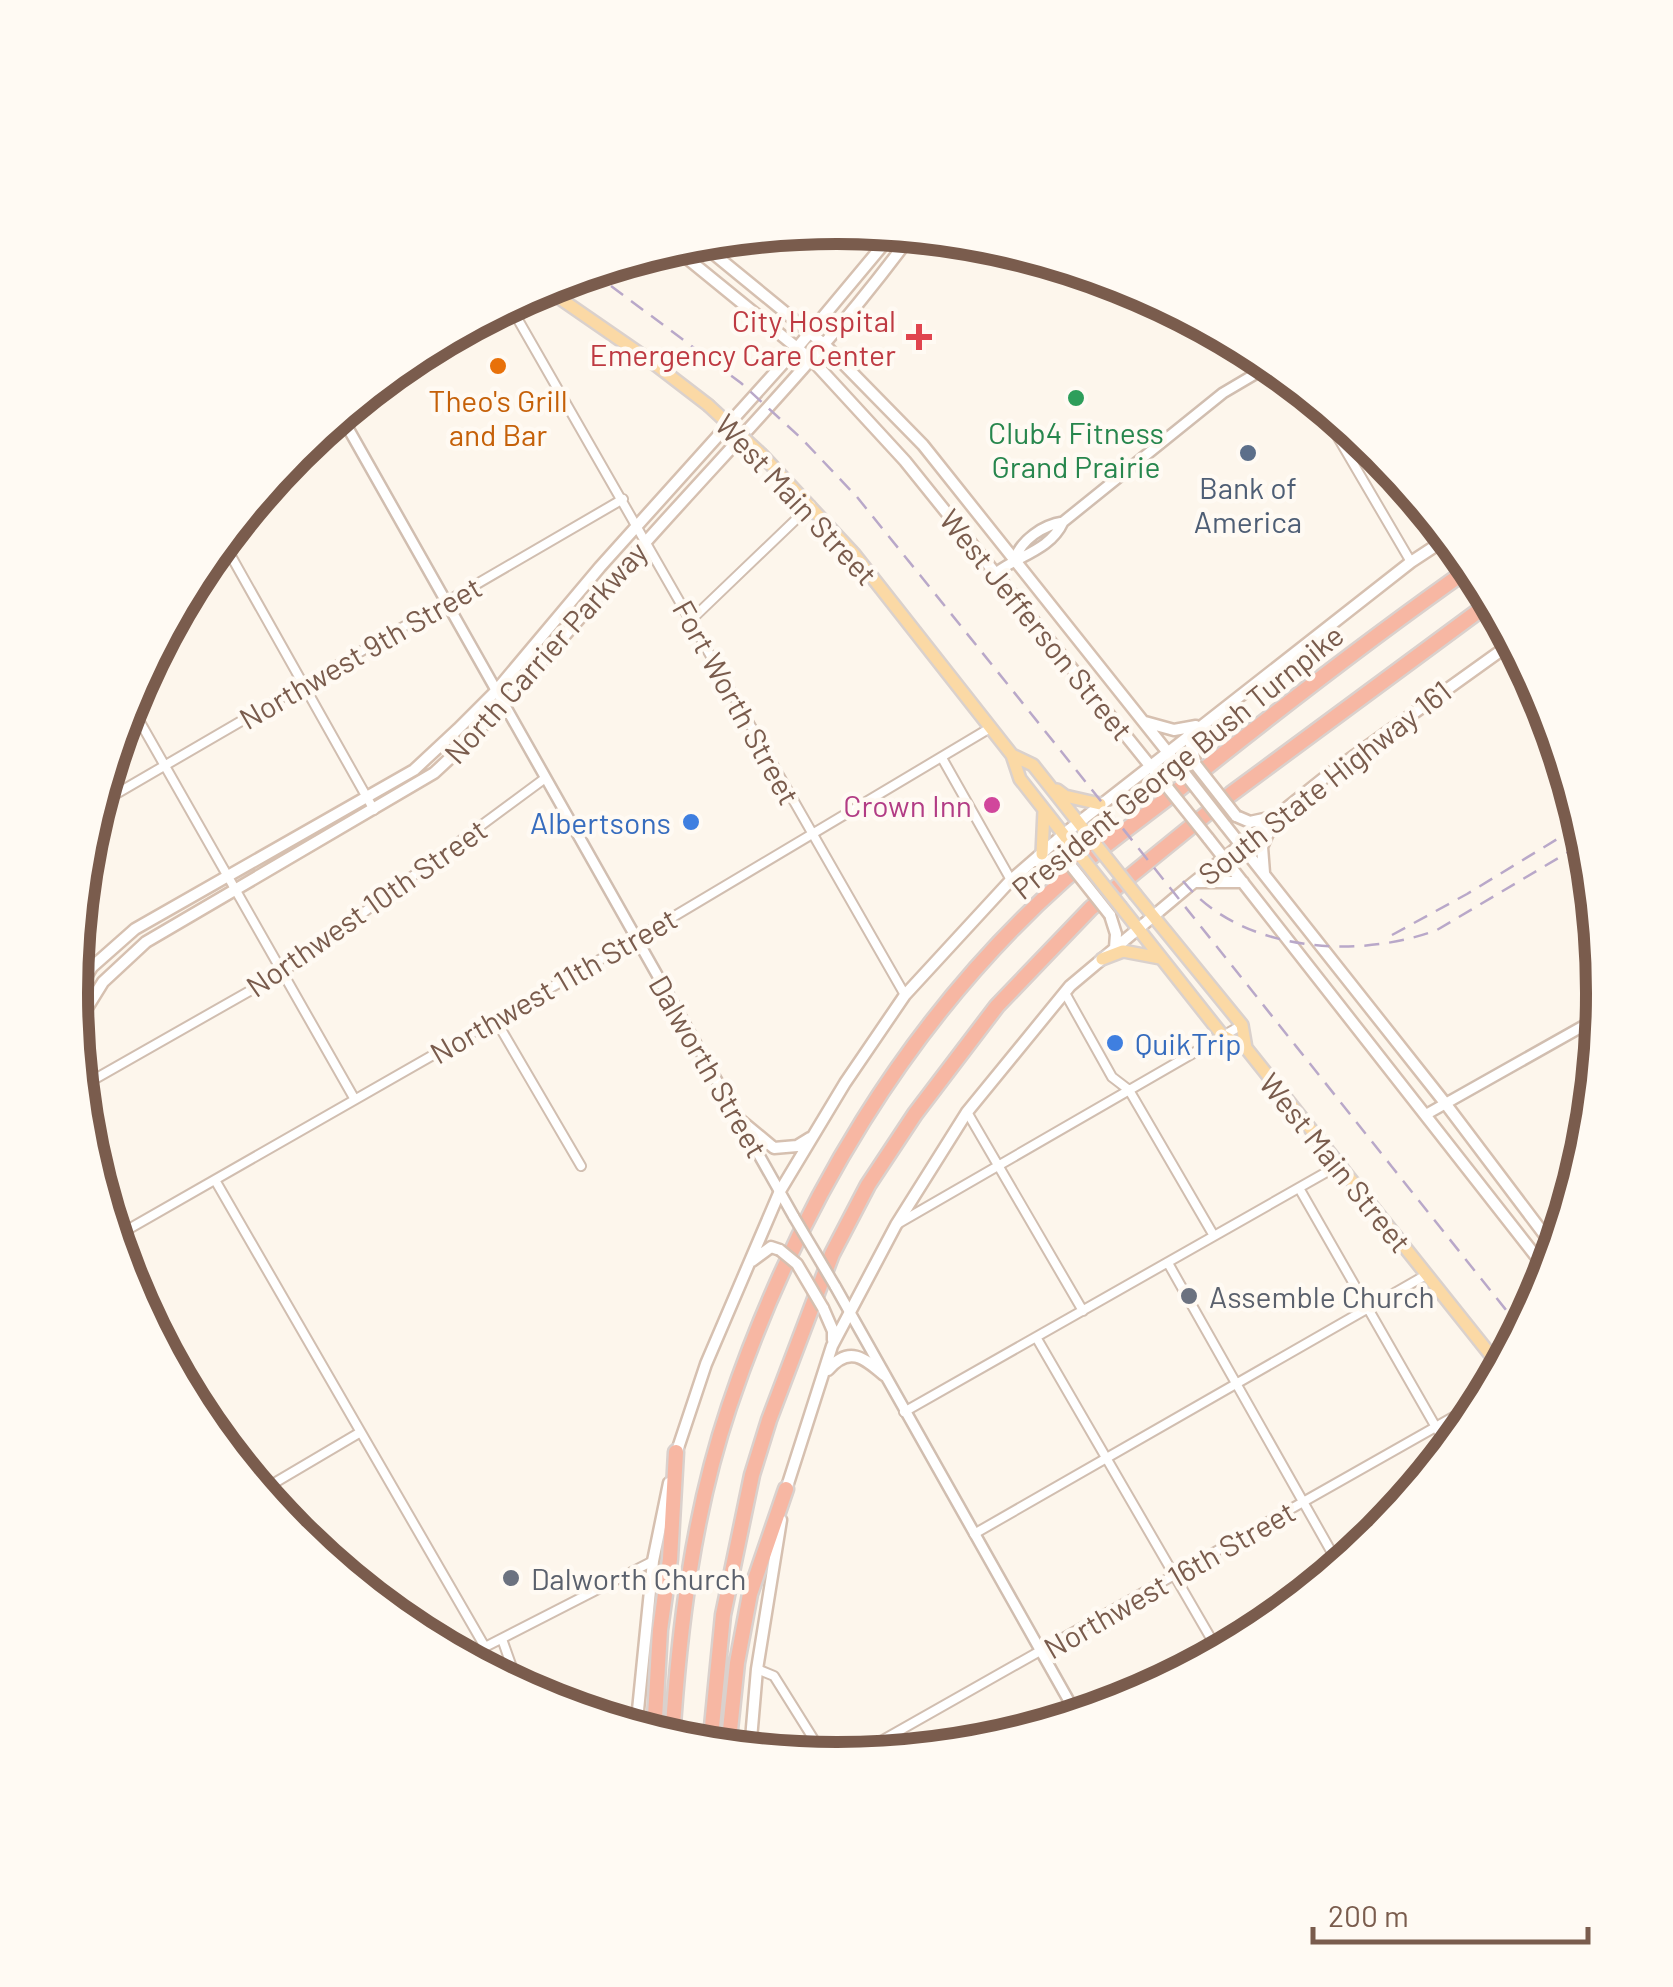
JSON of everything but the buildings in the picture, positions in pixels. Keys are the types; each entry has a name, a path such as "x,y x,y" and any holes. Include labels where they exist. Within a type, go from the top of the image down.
{"highway":[{"name":"President George Bush Turnpike","path":"673,1724 684,1604 729,1407 810,1214 846,1145 884,1088 969,979 1066,878 1458,576"},
{"name":"President George Bush Turnpike","path":"712,1732 726,1596 752,1475 769,1420 832,1254 868,1185 914,1114 997,1006 1091,908 1230,794 1480,611"},
{"path":"655,1720 676,1452"},
{"path":"730,1735 750,1594 786,1490"}],"main road":[{"name":"North Carrier Parkway","path":"88,973 135,929 414,770 495,692 797,348 881,246"},
{"name":"North Carrier Parkway","path":"88,1005 102,982 146,942 434,773 504,707 646,542 758,422 825,346 901,248"},
{"name":"West Jefferson Street","path":"716,255 810,332 923,445 1445,1103 1545,1236"},
{"name":"West Jefferson Street","path":"688,259 812,361 905,460 1537,1257"},
{"name":"West Main Street","path":"560,298 708,405 811,505 1012,755 1020,779 1064,834 1077,862 1121,907 1223,1036 1246,1048 1491,1356"},
{"path":"637,1715 653,1561 676,1452 706,1364 780,1192 811,1137 905,996 1012,880 1078,822 1436,545"},
{"name":"South State Highway 161","path":"751,1737 756,1669 786,1490 832,1346 896,1224 967,1112 1064,993 1115,948 1240,844 1443,689 1501,650"},
{"path":"1144,722 1174,730 1200,726"},
{"path":"1200,726 1191,745 1196,765 1236,816 1250,822 1275,817"},
{"name":"West Main Street","path":"1012,755 1033,765 1242,1026 1246,1048"},
{"path":"1047,783 1065,796 1100,804"},
{"path":"1039,857 1044,810"},
{"path":"1265,876 1262,848 1275,817"},
{"path":"1039,857 1077,862 1110,915 1116,934 1115,948"},
{"path":"1195,882 1243,882"},
{"path":"1102,960 1123,951 1162,958"},
{"path":"739,1119 774,1148 797,1146 811,1137"},
{"path":"744,1269 760,1252 771,1247 797,1264 834,1331 832,1346"},
{"path":"822,1379 832,1365 852,1354 860,1355 884,1376"}],"street":[{"name":"Fort Worth Street","path":"516,317 905,996"},
{"path":"997,572 1015,559 1019,546 1051,524 1064,522 1223,393 1256,373"},
{"name":"Dalworth Street","path":"347,427 1071,1705"},
{"path":"1338,438 1411,562"},
{"name":"Northwest 9th Street","path":"115,794 623,500"},
{"path":"691,620 811,505"},
{"path":"230,554 374,810"},
{"path":"140,721 354,1098"},
{"name":"Northwest 11th Street","path":"126,1231 636,939 990,728"},
{"path":"942,758 1012,880"},
{"name":"Northwest 10th Street","path":"93,1080 283,972 544,779"},
{"path":"89,961 92,967"},
{"path":"1064,993 1112,1077 1128,1090 1214,1236"},
{"path":"495,1020 581,1166"},
{"path":"1427,1114 1585,1025"},
{"path":"896,1224 1242,1026"},
{"path":"967,1112 1083,1310"},
{"path":"904,1412 1339,1165"},
{"path":"214,1180 485,1647"},
{"path":"1299,1188 1441,1435"},
{"path":"1168,1263 1333,1554"},
{"path":"974,1534 1426,1275"},
{"path":"1036,1338 1212,1641"},
{"name":"Northwest 16th Street","path":"882,1741 1454,1417"},
{"path":"271,1485 359,1433"},
{"path":"476,1649 653,1561"},
{"path":"502,1639 514,1669"},
{"path":"756,1669 774,1676 815,1742"}],"railway":[{"path":"605,281 741,383 857,497 1512,1317"},
{"path":"1392,935 1568,833"},
{"path":"1183,881 1207,905 1235,923 1267,936 1301,943 1372,945 1437,930 1572,850"}],"place":[{"name":"City Hospital Emergency Care Center","path":"919,337"},
{"name":"Theo's Grill and Bar","path":"498,366"},
{"name":"Club4 Fitness Grand Prairie","path":"1076,398"},
{"name":"Bank of America","path":"1248,453"},
{"name":"Crown Inn","path":"992,805"},
{"name":"Albertsons","path":"691,822"},
{"name":"QuikTrip","path":"1115,1043"},
{"name":"Assemble Church","path":"1189,1296"},
{"name":"Dalworth Church","path":"511,1578"}]}
